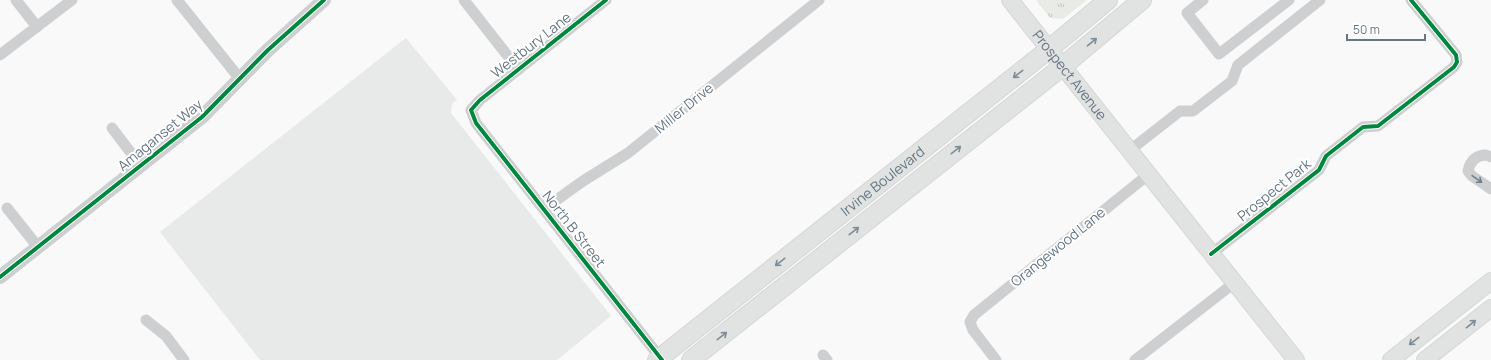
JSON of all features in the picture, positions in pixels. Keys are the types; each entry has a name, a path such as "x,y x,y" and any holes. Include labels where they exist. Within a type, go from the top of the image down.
{"main road":[{"name":"Prospect Avenue","path":"1010,0 1048,50 1296,360"},
{"name":"Irvine Boulevard","path":"660,359 1048,50 1108,0"},
{"name":"Irvine Boulevard","path":"692,360 1062,67 1142,0"},
{"path":"811,238 824,255"},
{"path":"1391,360 1491,281"},
{"path":"1425,360 1491,308"}],"street":[{"path":"16,0 37,27"},
{"path":"0,55 72,0"},
{"path":"177,0 240,78"},
{"name":"Amaganset Way","path":"0,277 202,117 268,50 324,0"},
{"path":"464,0 518,69"},
{"name":"Westbury Lane","path":"472,110 480,100 606,0"},
{"name":"Miller Drive","path":"544,209 583,181 628,153 819,0"},
{"path":"1204,0 1187,13 1220,54 1289,0"},
{"path":"1129,151 1180,111 1193,111 1232,80 1238,65 1320,0"},
{"name":"Prospect Park","path":"1211,254 1319,170 1326,156 1363,127 1378,126 1454,67 1457,62 1456,55 1411,0"},
{"name":"North B Street","path":"472,110 476,123 660,359"},
{"name":"Amaganset Way","path":"112,128 141,166"},
{"path":"1491,157 1486,155 1476,158 1471,162 1468,171 1472,176 1491,189"},
{"name":"Orangewood Lane","path":"996,360 973,330 970,322 974,315 1148,174"},
{"path":"7,208 38,247"},
{"path":"1135,360 1234,282"},
{"path":"146,320 166,336 184,360"}],"shaded area":[{"path":"406,38 457,100 452,104 451,113 611,316 557,360 260,360 160,232"}],"green space":[{"path":"1036,0 1087,0 1063,19 1050,18"}],"cycle path":[{"path":"0,277 202,117 268,50 324,0"},
{"path":"606,0 480,100 471,110 476,123 662,360"},
{"path":"1211,254 1319,170 1326,156 1363,127 1378,126 1454,67 1457,62 1456,55 1411,0"}]}
